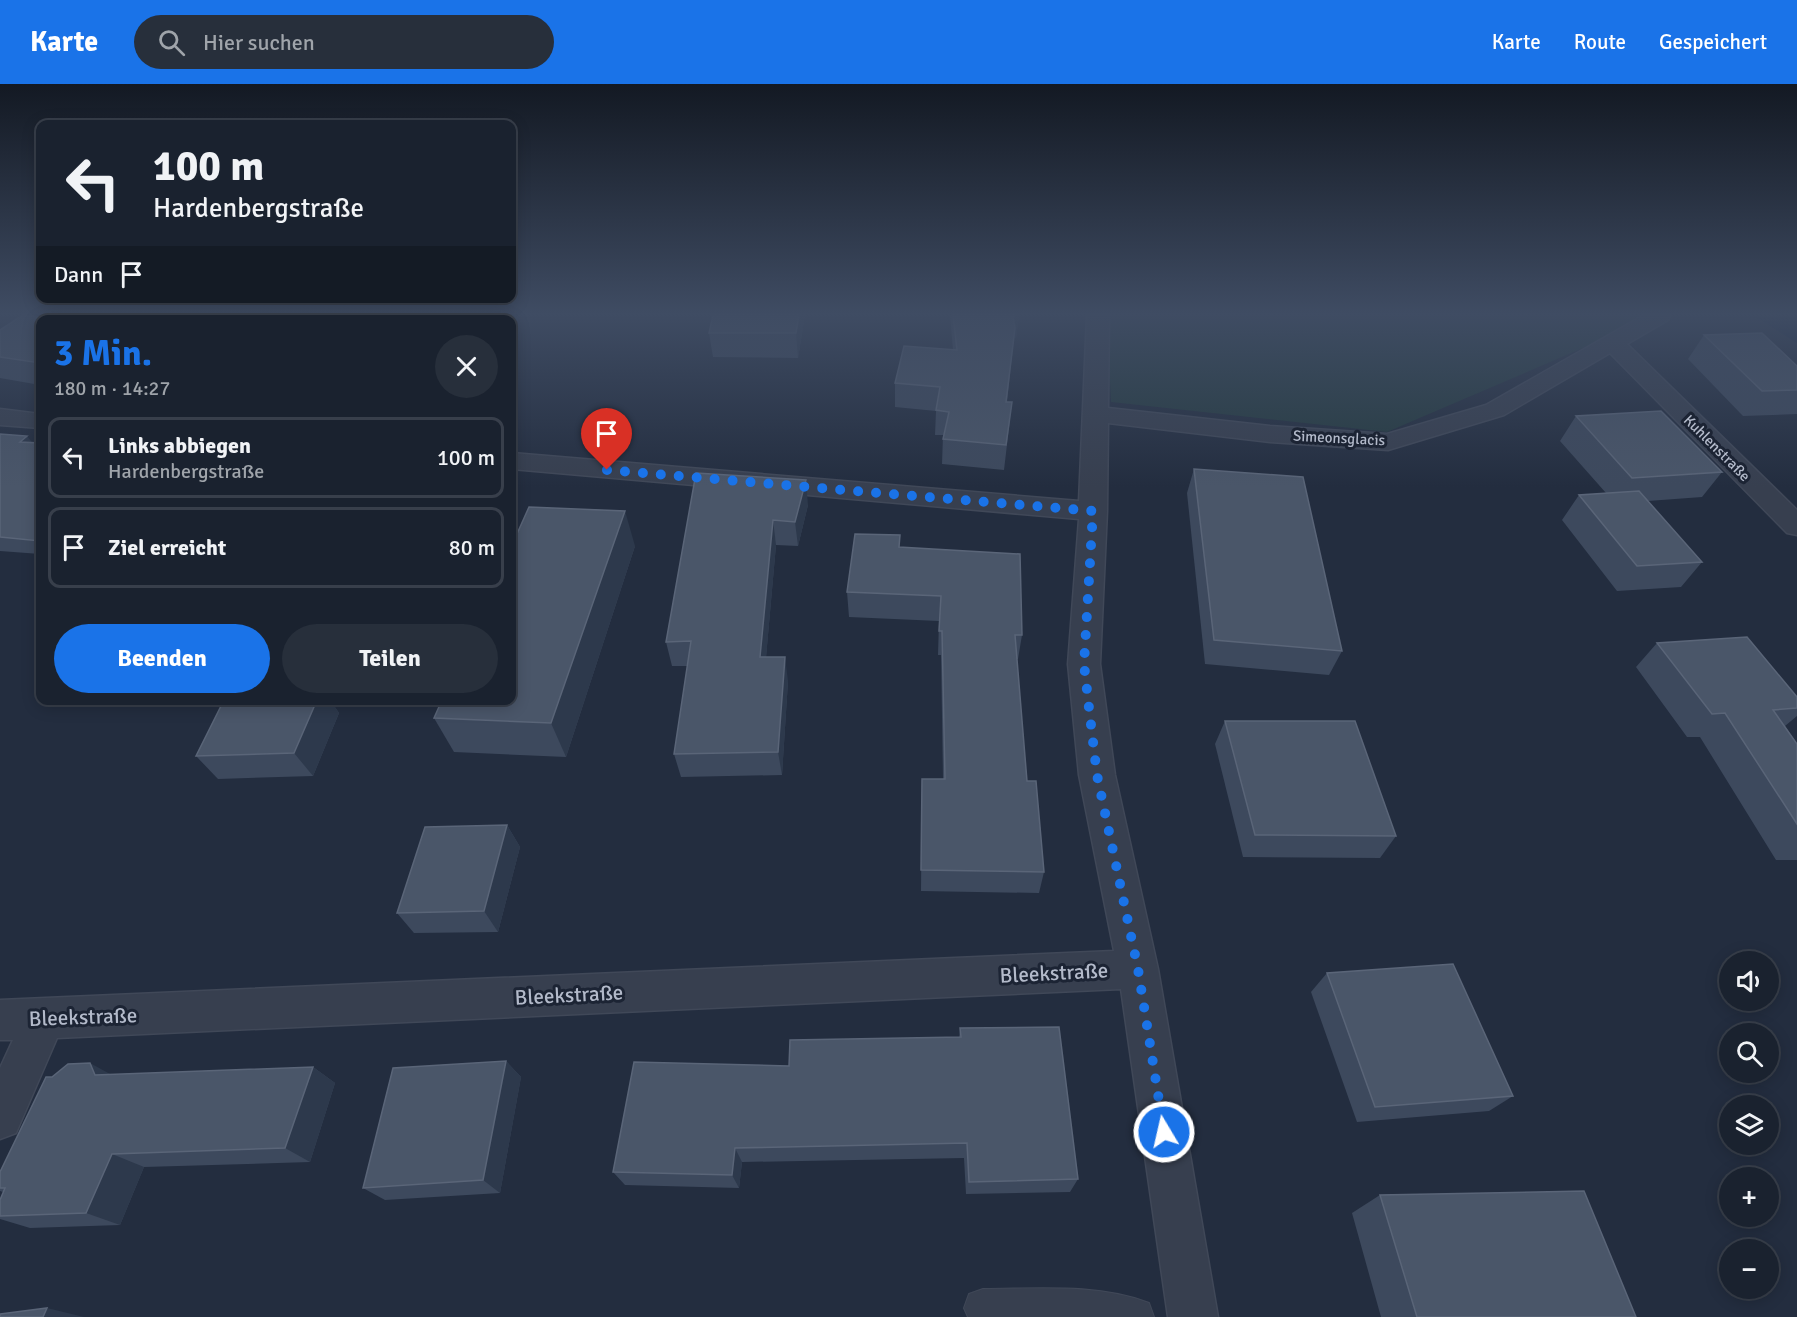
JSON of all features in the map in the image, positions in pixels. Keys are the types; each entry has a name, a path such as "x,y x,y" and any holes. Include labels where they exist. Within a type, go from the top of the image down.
{"street":[{"path":"1097,373 1093,511 1084,664 1097,775 1138,969 1193,1317"},
{"name":"Simeonsglacis","path":"1096,414 1270,434 1388,442 1495,410 1561,373"},
{"name":"Kuhlenstraße","path":"1643,373 1797,526"},
{"path":"0,417 36,421"},
{"path":"516,461 1093,511"},
{"name":"Bleekstraße","path":"0,1020 1138,969"},
{"path":"0,1117 44,1019"}],"lane":[{"path":"983,1308 1083,1309 1135,1317"}],"green space":[{"path":"1110,373 1526,373 1387,432 1111,402"}],"building":[{"path":"898,373 1010,373 1006,402 1012,402 1006,445 943,439 949,412 936,410 940,387 895,383"},
{"path":"1743,373 1797,373 1797,390 1762,391"},
{"path":"1661,411 1722,472 1632,478 1576,416"},
{"path":"0,434 27,436 20,442 36,443 36,541 0,537"},
{"path":"1194,469 1303,477 1342,651 1214,640"},
{"path":"696,473 806,480 795,522 773,520 760,657 785,657 778,752 674,754 691,641 666,642"},
{"path":"1639,491 1702,562 1637,566 1579,495"},
{"path":"529,507 625,511 551,723 434,718 440,705 516,705 516,536"},
{"path":"855,534 900,535 899,547 1020,554 1022,635 1015,635 1027,781 1036,781 1044,872 921,870 922,779 945,779 942,631 939,631 941,596 847,592"},
{"path":"1747,637 1797,697 1797,708 1773,710 1797,744 1797,824 1725,713 1712,714 1657,643"},
{"path":"222,705 315,705 294,753 196,756"},
{"path":"1225,721 1355,721 1396,836 1255,835"},
{"path":"507,825 484,911 397,913 425,827"},
{"path":"1453,964 1513,1096 1375,1107 1327,973"},
{"path":"1059,1027 1078,1179 969,1182 967,1143 735,1148 732,1175 613,1172 634,1062 789,1066 790,1040 961,1037 960,1028"},
{"path":"506,1061 483,1180 363,1188 393,1068"},
{"path":"90,1063 95,1075 313,1067 285,1148 112,1154 86,1213 0,1216 0,1200 5,1188 0,1188 0,1172 46,1077 52,1077 68,1064"},
{"path":"1584,1191 1636,1317 1417,1317 1380,1195"},
{"path":"47,1308 43,1317 0,1317 0,1314"}],"route":[{"path":"607,470 1093,511 1084,664 1089,708 1097,775 1138,969 1164,1132"}]}
